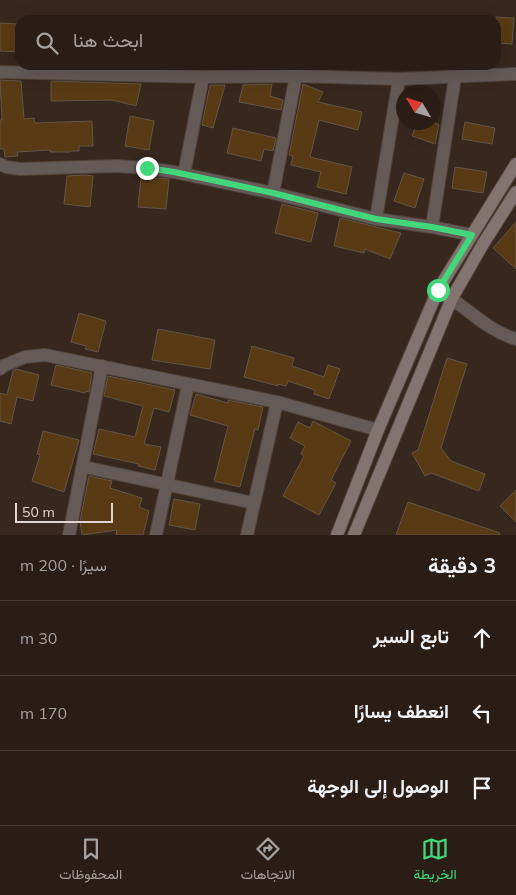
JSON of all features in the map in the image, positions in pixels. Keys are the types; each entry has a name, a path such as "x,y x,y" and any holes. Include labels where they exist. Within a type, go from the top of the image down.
{"main road":[{"path":"337,535 378,430 438,290 516,164"},
{"path":"354,535 452,298 516,192"}],"street":[{"path":"0,72 399,79 516,74"},
{"path":"273,193 296,76"},
{"path":"184,174 203,77"},
{"path":"432,227 455,77"},
{"path":"376,219 399,79"},
{"path":"0,164 20,169 116,166 147,168 273,193 376,219 472,235"},
{"path":"438,290 452,298 489,327 505,336 516,339"},
{"path":"1,366 25,357 45,355 277,402 378,430"},
{"path":"69,535 84,467 102,366"},
{"path":"156,535 188,385"},
{"path":"247,535 277,402"},
{"path":"84,467 254,503"}],"building":[{"path":"501,17 514,18 512,44 501,43"},
{"path":"0,23 15,24 15,52 0,51"},
{"path":"0,80 21,81 24,119 34,118 35,123 92,121 93,146 79,146 79,151 70,152 50,152 50,150 17,152 18,156 5,157 4,149 0,149 0,120 2,120"},
{"path":"51,81 141,84 136,106 112,100 51,101"},
{"path":"272,84 270,96 283,100 281,110 239,102 243,85"},
{"path":"303,84 323,92 318,102 362,112 358,130 319,120 310,157 352,167 346,194 317,187 321,172 291,165 293,156 289,155"},
{"path":"210,85 225,85 213,128 202,125"},
{"path":"130,116 154,121 149,150 125,146"},
{"path":"465,122 495,128 492,144 462,139"},
{"path":"233,128 276,138 273,151 264,149 261,161 227,153"},
{"path":"414,130 438,130 435,144 412,136"},
{"path":"455,167 487,172 483,193 452,188"},
{"path":"404,173 424,179 415,208 394,201"},
{"path":"67,176 93,176 90,207 64,204"},
{"path":"141,177 169,179 166,209 138,207"},
{"path":"282,204 318,213 311,242 275,233"},
{"path":"340,218 401,233 390,259 365,249 364,253 334,246"},
{"path":"516,222 516,269 493,248"},
{"path":"79,313 106,321 98,352 85,349 86,346 71,342"},
{"path":"158,329 215,340 210,369 152,360"},
{"path":"252,346 294,358 292,366 324,377 328,365 340,369 329,399 314,394 315,390 288,381 286,386 278,384 278,386 244,377"},
{"path":"447,358 467,364 441,448 451,461 485,474 479,491 431,473 425,476 412,453 418,450"},
{"path":"56,365 92,373 89,392 86,391 85,393 51,385"},
{"path":"16,369 39,375 33,401 17,397 11,424 0,421 0,393 7,395 13,371"},
{"path":"108,376 175,390 169,412 154,408 144,444 161,447 155,470 138,466 139,464 93,454 99,429 135,437 143,406 104,396"},
{"path":"196,394 228,403 228,400 263,407 258,430 255,429 240,487 214,481 228,426 190,415"},
{"path":"313,421 351,441 331,480 336,483 319,515 283,496 304,456 301,454 305,446 290,438 298,422 310,428"},
{"path":"43,431 79,440 64,492 32,481 40,455 37,454"},
{"path":"89,476 112,481 110,488 142,498 139,507 149,511 143,535 116,535 117,530 82,535 80,521"},
{"path":"516,490 516,522 500,506"},
{"path":"174,499 200,504 195,530 169,525"},
{"path":"408,502 500,533 499,535 396,535"}],"route":[{"path":"147,168 273,193 376,219 472,235 438,290"}]}
